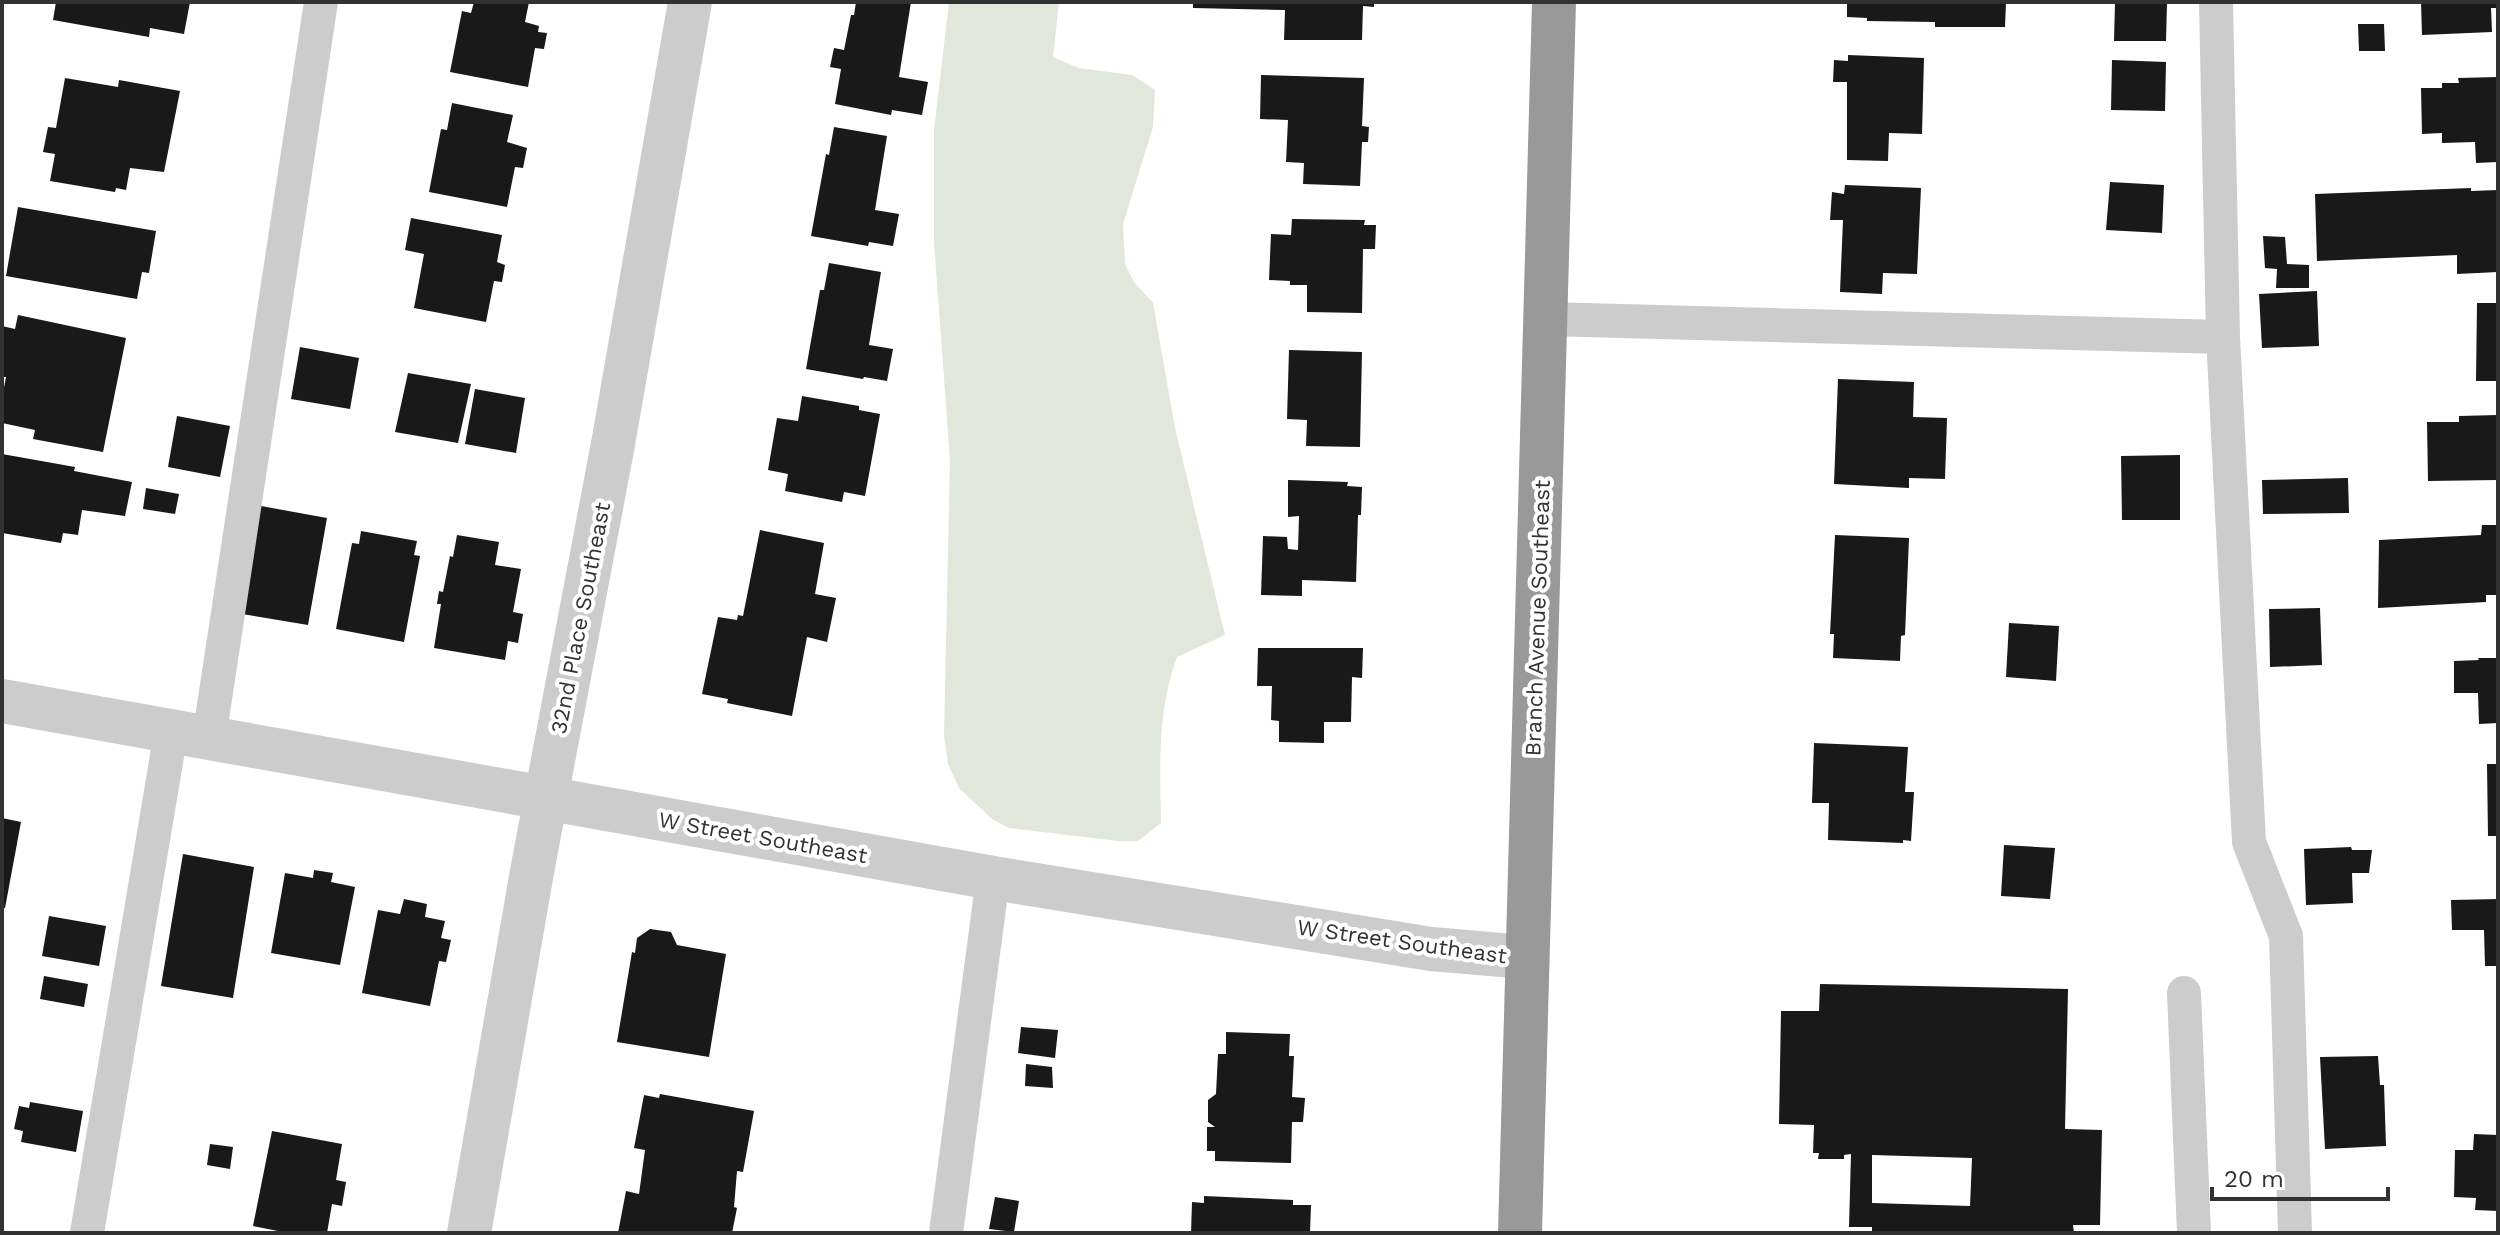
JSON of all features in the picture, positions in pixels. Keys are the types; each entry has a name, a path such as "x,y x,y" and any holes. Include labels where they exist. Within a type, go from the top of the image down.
{"highway":[{"name":"Branch Avenue Southeast","path":"1520,1233 1554,2"}],"street":[{"name":"32nd Place Southeast","path":"469,1233 690,2"},
{"name":"W Street Southeast","path":"2,701 993,878 1431,949 1526,957"}],"lane":[{"path":"87,1233 190,735 321,2"},
{"path":"2216,2 2223,337 2249,842 2286,936 2295,1233"},
{"path":"1547,319 2223,337"},
{"path":"946,1233 993,878"},
{"path":"2184,993 2194,1233"}],"shaded area":[{"path":"949,2 1059,2 1053,57 1079,68 1132,75 1155,90 1153,127 1123,224 1125,264 1134,282 1153,303 1175,428 1225,635 1177,657 1163,718 1161,823 1138,841 1009,828 992,819 959,788 948,764 944,735 950,460 934,242 934,130"}],"building":[{"path":"56,2 190,2 184,34 150,28 149,37 53,20"},
{"path":"474,2 529,2 525,22 539,26 538,32 547,33 544,49 535,48 528,87 450,72 462,11 471,13"},
{"path":"856,2 911,2 899,77 928,82 922,115 892,110 891,115 835,104 841,69 830,67 834,48 844,50"},
{"path":"1193,2 1374,2 1374,7 1363,6 1362,40 1284,40 1285,10 1193,8"},
{"path":"1847,2 2006,2 2005,27 1935,27 1935,22 1867,21 1867,18 1847,17"},
{"path":"2421,2 2498,2 2498,8 2491,8 2492,32 2422,35"},
{"path":"2115,3 2167,3 2166,41 2114,41"},
{"path":"2358,24 2384,24 2385,51 2359,51"},
{"path":"1848,55 1924,58 1922,134 1889,133 1888,161 1847,160 1847,82 1833,82 1834,60 1848,61"},
{"path":"2112,60 2166,62 2165,111 2111,110"},
{"path":"1261,75 1364,78 1362,126 1369,127 1368,142 1362,142 1360,186 1303,184 1304,163 1286,162 1288,120 1260,119"},
{"path":"2498,77 2498,162 2476,163 2475,142 2442,143 2442,133 2422,134 2421,88 2442,88 2442,83 2459,83 2458,78"},
{"path":"65,78 118,87 119,80 180,91 164,172 130,168 126,190 116,188 115,192 50,181 55,154 43,152 48,127 56,128"},
{"path":"452,103 513,115 507,142 527,148 523,168 515,167 507,207 429,192 441,129 447,130"},
{"path":"834,127 887,136 875,210 899,214 893,246 869,242 868,246 811,236"},
{"path":"2110,182 2164,185 2162,233 2106,230"},
{"path":"1845,185 1921,188 1917,274 1883,273 1882,294 1840,292 1843,220 1830,220 1832,192 1844,194"},
{"path":"2471,188 2471,191 2498,190 2498,272 2457,274 2457,255 2317,261 2315,194"},
{"path":"18,207 156,231 149,273 142,272 137,299 6,276"},
{"path":"411,218 502,235 497,262 505,265 502,282 494,281 486,322 414,308 424,254 405,250"},
{"path":"1292,219 1365,220 1364,225 1376,225 1375,249 1363,249 1362,313 1307,312 1307,285 1269,280 1271,234 1291,235"},
{"path":"2263,236 2285,237 2287,264 2309,265 2309,288 2276,288 2277,269 2265,268"},
{"path":"829,263 881,272 869,345 893,349 887,381 806,369 820,290 824,290"},
{"path":"2317,291 2319,346 2262,348 2259,294"},
{"path":"2477,303 2498,303 2498,381 2476,381"},
{"path":"18,315 126,338 103,452 33,439 35,430 2,423 6,377 2,377 2,326 15,329"},
{"path":"300,347 359,358 350,409 291,399"},
{"path":"1289,350 1362,352 1360,447 1306,446 1307,420 1287,419"},
{"path":"408,373 471,384 458,443 395,432"},
{"path":"1838,379 1914,382 1913,417 1947,418 1945,479 1909,478 1909,488 1834,484"},
{"path":"475,389 525,398 516,453 465,444"},
{"path":"802,396 859,406 859,410 880,414 865,496 844,492 842,502 785,491 788,474 768,470 777,418 798,421"},
{"path":"2498,415 2498,480 2428,481 2427,422 2459,422 2459,416"},
{"path":"177,416 230,426 220,477 168,467"},
{"path":"2,454 75,467 74,471 132,482 125,516 82,510 78,535 63,533 61,543 2,533"},
{"path":"2180,455 2180,520 2122,520 2121,456"},
{"path":"2348,478 2349,513 2263,514 2262,480"},
{"path":"1288,480 1348,482 1347,486 1362,487 1356,582 1302,580 1302,596 1261,595 1263,536 1287,537 1288,549 1298,550 1299,516 1288,517"},
{"path":"146,488 179,494 175,514 143,509"},
{"path":"261,506 327,518 308,625 242,614"},
{"path":"2482,525 2498,525 2498,595 2486,595 2486,602 2378,608 2379,540 2481,535"},
{"path":"760,530 824,543 815,594 836,598 827,642 807,637 792,716 727,703 728,699 702,694 718,617 737,620 738,615 743,616"},
{"path":"361,531 417,541 414,555 420,556 404,642 336,629 352,543 359,544"},
{"path":"457,535 499,542 495,565 521,569 513,612 523,614 518,643 508,641 505,660 434,648 441,604 437,604 439,591 443,592"},
{"path":"1835,535 1909,538 1905,635 1901,636 1900,661 1833,658 1834,634 1830,634"},
{"path":"2320,608 2322,665 2270,667 2269,609"},
{"path":"2009,623 2059,626 2056,681 2006,677"},
{"path":"1258,648 1363,648 1362,678 1352,677 1351,722 1324,722 1324,743 1279,742 1279,721 1271,720 1272,686 1257,686"},
{"path":"2498,658 2498,723 2479,724 2478,693 2454,693 2454,661"},
{"path":"1814,743 1908,747 1905,792 1914,792 1911,841 1828,840 1829,803 1812,803"},
{"path":"2487,764 2498,764 2498,836 2488,836"},
{"path":"2,818 21,822 5,908 2,907"},
{"path":"2004,845 2055,848 2050,899 2001,896"},
{"path":"2351,847 2352,850 2372,850 2369,873 2352,873 2353,903 2306,905 2304,849"},
{"path":"183,854 254,867 233,998 161,986"},
{"path":"314,870 333,873 331,882 355,887 340,965 271,953 285,873 313,878"},
{"path":"404,899 427,904 425,917 445,921 441,938 451,940 446,962 439,961 430,1006 362,993 378,910 400,914"},
{"path":"2498,899 2498,966 2485,966 2484,930 2452,930 2451,900"},
{"path":"49,916 106,926 99,966 42,956"},
{"path":"650,929 671,932 677,945 726,954 709,1057 617,1042 632,952 635,953 637,938"},
{"path":"44,976 88,984 84,1007 40,999"},
{"path":"1820,984 2068,989 2065,1129 2102,1130 2100,1225 2073,1225 2074,1233 1872,1233 1872,1227 1849,1227 1851,1154 1844,1155 1844,1159 1818,1159 1819,1153 1813,1153 1814,1125 1779,1124 1781,1011 1819,1011","holes":["1872,1155 1972,1158 1970,1206 1872,1203"]},
{"path":"1021,1027 1058,1030 1055,1058 1018,1053"},
{"path":"1226,1032 1290,1034 1289,1056 1294,1056 1292,1097 1305,1098 1303,1122 1292,1122 1291,1163 1215,1161 1215,1151 1207,1151 1207,1127 1215,1127 1208,1122 1208,1100 1216,1094 1218,1054 1226,1054"},
{"path":"2378,1056 2380,1085 2384,1085 2386,1146 2325,1149 2320,1057"},
{"path":"1026,1064 1052,1067 1053,1088 1025,1086"},
{"path":"660,1094 754,1111 743,1172 737,1171 734,1207 737,1208 732,1233 618,1233 626,1191 639,1194 645,1150 634,1148 644,1095 659,1098"},
{"path":"30,1102 83,1111 76,1152 21,1142 23,1131 14,1129 19,1106 29,1108"},
{"path":"272,1131 342,1144 336,1180 346,1182 342,1206 332,1204 327,1233 288,1233 253,1226"},
{"path":"2474,1134 2498,1135 2498,1211 2475,1210 2476,1198 2454,1197 2455,1150 2473,1150"},
{"path":"210,1144 233,1147 230,1169 207,1165"},
{"path":"1204,1196 1293,1200 1293,1205 1311,1205 1310,1233 1191,1233 1192,1202 1204,1203"},
{"path":"995,1197 1019,1201 1014,1232 989,1229"}]}
